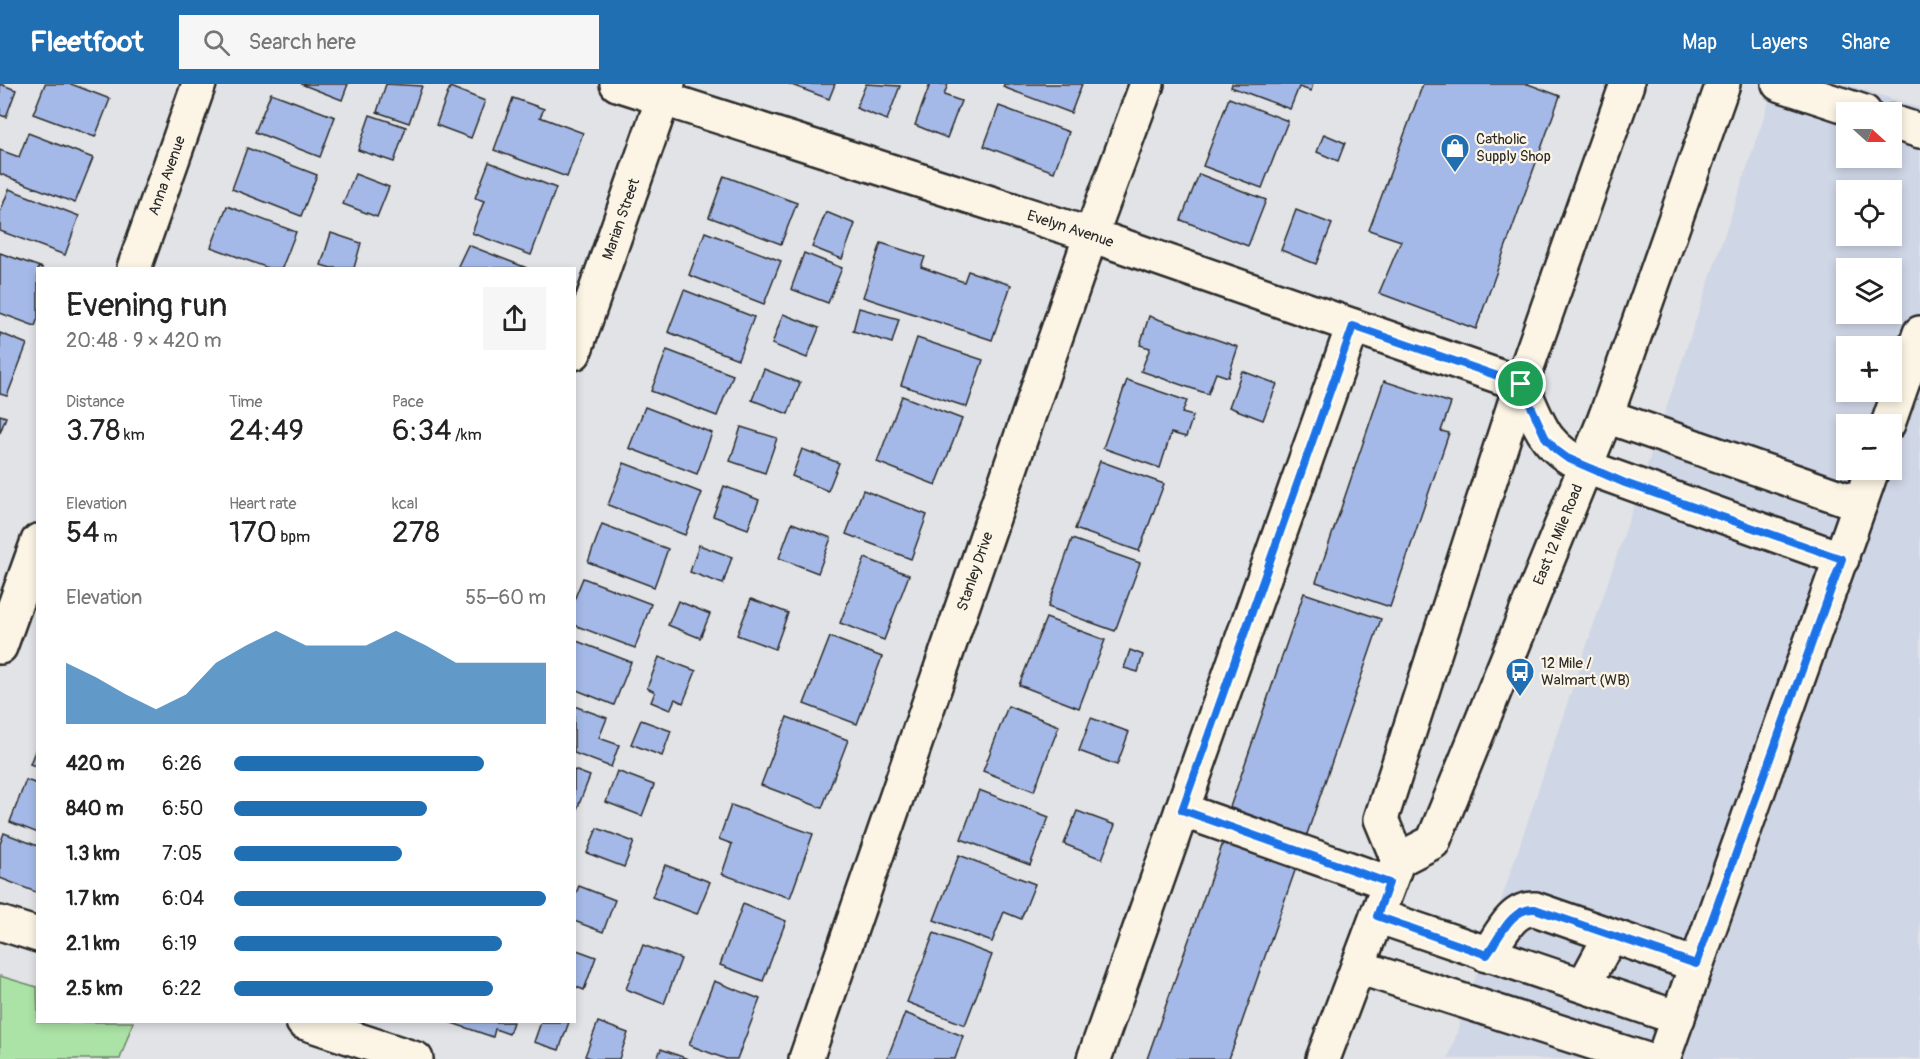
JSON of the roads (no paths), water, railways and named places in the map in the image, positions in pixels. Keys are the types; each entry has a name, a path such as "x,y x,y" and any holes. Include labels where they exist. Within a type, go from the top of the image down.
{"street":[{"name":"Anna Avenue","path":"134,267 199,84"},
{"name":"Evelyn Avenue","path":"617,84 666,91 1521,384"},
{"name":"Stanley Drive","path":"806,1059 1091,236 1146,84"},
{"path":"1323,1059 1394,872 1381,819 1521,384 1627,84"},
{"name":"East 12 Mile Road","path":"1394,872 1433,842 1606,416 1723,84"},
{"path":"1779,84 1836,103"},
{"name":"Marian Street","path":"576,347 666,91"},
{"path":"1902,125 1920,131"},
{"path":"1094,1059 1353,326"},
{"path":"1892,414 1920,333"},
{"path":"1521,384 1545,437 1556,450 1586,467 1842,559"},
{"path":"1606,416 1860,504"},
{"path":"1663,1059 1868,480"},
{"path":"0,647 36,547"},
{"path":"1182,810 1394,872"},
{"path":"1487,955 1515,914 1525,909 1535,909 1610,937 1696,964"},
{"path":"1377,916 1678,1018"},
{"path":"0,923 36,934"},
{"path":"1584,985 1610,937"},
{"path":"1358,967 1644,1059"},
{"path":"310,1023 340,1027 416,1059"}],"place":[{"name":"Catholic Supply Shop","path":"1455,174"},
{"name":"12 Mile / Walmart (WB)","path":"1520,698"}]}
